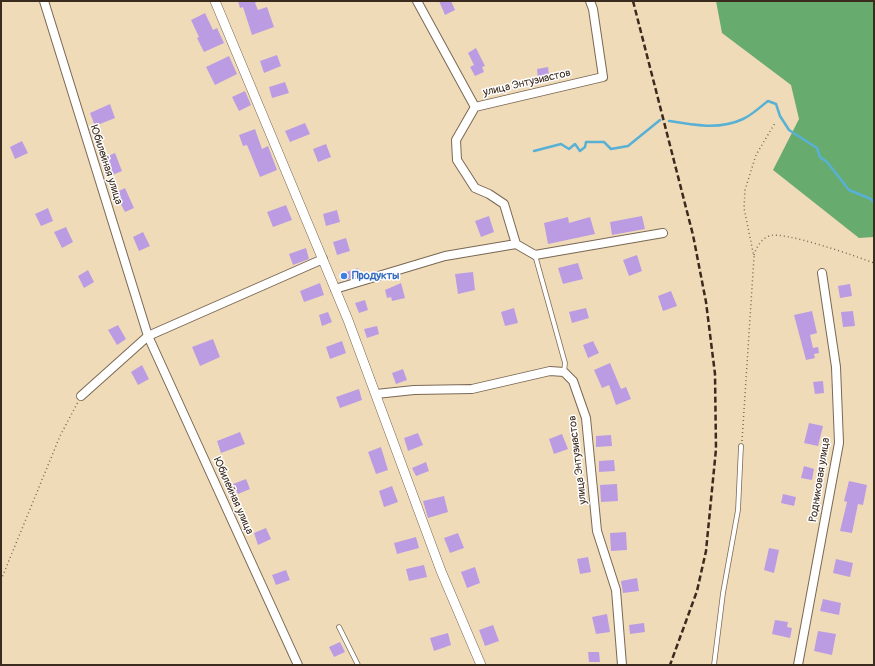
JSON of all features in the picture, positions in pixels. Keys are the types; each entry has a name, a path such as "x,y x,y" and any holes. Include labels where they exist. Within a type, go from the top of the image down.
{"street":[{"name":"Юбилейная улица","path":"44,1 148,336 298,665"},
{"path":"215,1 323,259 376,394 441,571 481,665"},
{"name":"улица Энтузиастов","path":"417,1 475,107 603,77 593,9 590,1"},
{"path":"475,107 456,140 457,160 475,188 489,194 504,204 516,244"},
{"path":"335,289 445,256 516,244 535,255 663,233"},
{"path":"81,396 148,336 323,259"},
{"name":"Родниковая улица","path":"798,665 838,443 836,367 822,273"},
{"path":"376,394 414,390 472,388 550,371 564,372"},
{"name":"улица Энтузиастов","path":"564,372 573,381 586,418 597,531 616,590 622,665"}],"lane":[{"path":"535,255 565,363 564,372"},
{"path":"714,665 723,593 738,510 742,446"},
{"path":"339,627 358,665"}],"path":[{"path":"754,257 744,208 745,190 756,155 775,123"},
{"path":"742,446 754,257 756,249 770,235 784,236 838,250 874,263"},
{"path":"1,580 60,436 81,396"}],"green space":[{"path":"716,1 874,1 874,237 859,238 773,170 799,119 791,85 722,33"}],"building":[{"path":"238,1 258,1 255,3 258,10 267,7 274,27 252,35 243,7 240,8"},
{"path":"439,1 451,1 455,10 445,15"},
{"path":"205,13 213,30 217,28 224,43 204,52 197,38 199,37 191,20"},
{"path":"476,48 485,66 482,67 484,72 475,76 470,67 474,65 468,53"},
{"path":"277,55 281,66 264,73 260,61"},
{"path":"229,56 237,74 215,85 206,67"},
{"path":"548,67 549,76 538,78 537,69"},
{"path":"285,82 289,93 272,98 269,87"},
{"path":"245,91 251,105 239,111 232,97"},
{"path":"110,104 115,118 95,126 90,113"},
{"path":"305,123 310,134 290,142 285,131"},
{"path":"255,129 262,149 268,146 277,170 260,177 247,145 243,146 239,135"},
{"path":"22,141 28,153 15,159 10,147"},
{"path":"326,144 331,157 318,162 313,149"},
{"path":"115,153 122,171 110,176 103,158"},
{"path":"125,188 134,208 125,212 115,193"},
{"path":"286,205 292,220 273,227 267,212"},
{"path":"48,208 53,221 41,226 35,214"},
{"path":"337,210 340,222 326,226 323,214"},
{"path":"489,216 494,232 481,237 475,221"},
{"path":"642,216 645,229 612,235 610,222"},
{"path":"568,217 569,223 590,217 595,234 548,244 544,223"},
{"path":"66,227 73,242 62,248 54,232"},
{"path":"143,232 150,246 139,251 133,237"},
{"path":"346,238 350,251 337,255 333,242"},
{"path":"306,248 309,259 293,265 289,254"},
{"path":"637,255 642,271 629,276 623,260"},
{"path":"578,263 583,279 563,284 558,268"},
{"path":"358,268 360,275 343,281 341,274"},
{"path":"88,270 94,282 84,288 78,276"},
{"path":"473,272 475,290 458,294 455,274"},
{"path":"320,283 324,295 304,302 300,291"},
{"path":"401,283 405,298 392,301 391,297 387,298 385,290"},
{"path":"850,284 852,296 840,298 838,286"},
{"path":"671,291 677,306 663,311 658,296"},
{"path":"365,300 368,310 359,313 355,303"},
{"path":"514,308 518,323 505,326 501,312"},
{"path":"586,308 589,318 572,323 569,312"},
{"path":"812,311 817,333 810,335 813,348 818,347 819,353 814,354 815,358 806,360 794,315"},
{"path":"853,311 855,326 843,327 841,312"},
{"path":"328,312 332,322 322,326 319,315"},
{"path":"118,325 126,339 117,345 108,330"},
{"path":"377,326 379,334 367,338 364,329"},
{"path":"213,339 220,357 200,366 192,347"},
{"path":"342,341 346,353 330,359 326,347"},
{"path":"593,341 599,353 588,358 583,345"},
{"path":"610,363 621,389 626,387 631,399 616,405 609,385 602,388 594,370"},
{"path":"142,365 149,379 138,385 131,372"},
{"path":"403,369 407,380 396,384 392,373"},
{"path":"823,381 824,393 815,394 813,382"},
{"path":"359,389 362,400 340,408 336,397"},
{"path":"809,423 823,426 818,446 804,443"},
{"path":"240,432 245,444 221,453 217,441"},
{"path":"418,433 423,445 408,451 404,438"},
{"path":"562,434 568,449 554,454 549,439"},
{"path":"611,435 612,446 596,447 596,436"},
{"path":"381,447 388,470 376,474 368,452"},
{"path":"614,460 615,471 599,472 599,461"},
{"path":"426,462 429,471 416,476 412,468"},
{"path":"804,466 814,469 812,480 801,478"},
{"path":"246,479 250,489 238,494 233,484"},
{"path":"849,481 867,485 863,505 858,504 852,533 840,531 847,502 844,501"},
{"path":"617,484 618,501 601,502 600,485"},
{"path":"392,486 398,502 384,507 379,491"},
{"path":"783,494 796,497 794,506 781,503"},
{"path":"444,496 448,512 428,518 423,501"},
{"path":"266,528 271,539 258,545 254,533"},
{"path":"626,532 627,550 611,551 610,533"},
{"path":"458,533 464,548 450,553 444,538"},
{"path":"416,537 419,548 397,554 394,543"},
{"path":"769,548 779,550 774,573 764,570"},
{"path":"588,557 591,572 580,574 577,559"},
{"path":"836,559 853,563 850,577 833,573"},
{"path":"424,565 427,577 409,581 406,569"},
{"path":"475,567 480,583 467,588 461,572"},
{"path":"286,570 290,580 276,585 272,575"},
{"path":"637,578 639,591 623,593 621,581"},
{"path":"823,599 841,603 839,615 820,611"},
{"path":"607,614 610,632 596,634 592,617"},
{"path":"775,620 788,622 787,627 792,628 790,638 772,634"},
{"path":"644,623 645,632 630,634 629,625"},
{"path":"493,625 499,641 485,646 479,630"},
{"path":"818,631 836,634 832,655 814,651"},
{"path":"448,633 451,645 434,651 430,638"},
{"path":"340,642 345,652 334,657 329,647"},
{"path":"588,652 599,652 600,662 589,662"}],"waterway":[{"path":"669,121 706,126 725,125 746,117 768,101 776,104 780,116 789,130 817,148 820,157 827,162 849,190 871,199 874,203"},
{"path":"534,151 561,144 569,149 575,144 580,151 585,147 586,142 604,142 611,149 628,146 660,120"}],"railway":[{"path":"633,1 693,235 706,302 715,374 716,449 706,551 697,591 670,665"}],"place":[{"name":"Продукты","path":"344,276"}]}
